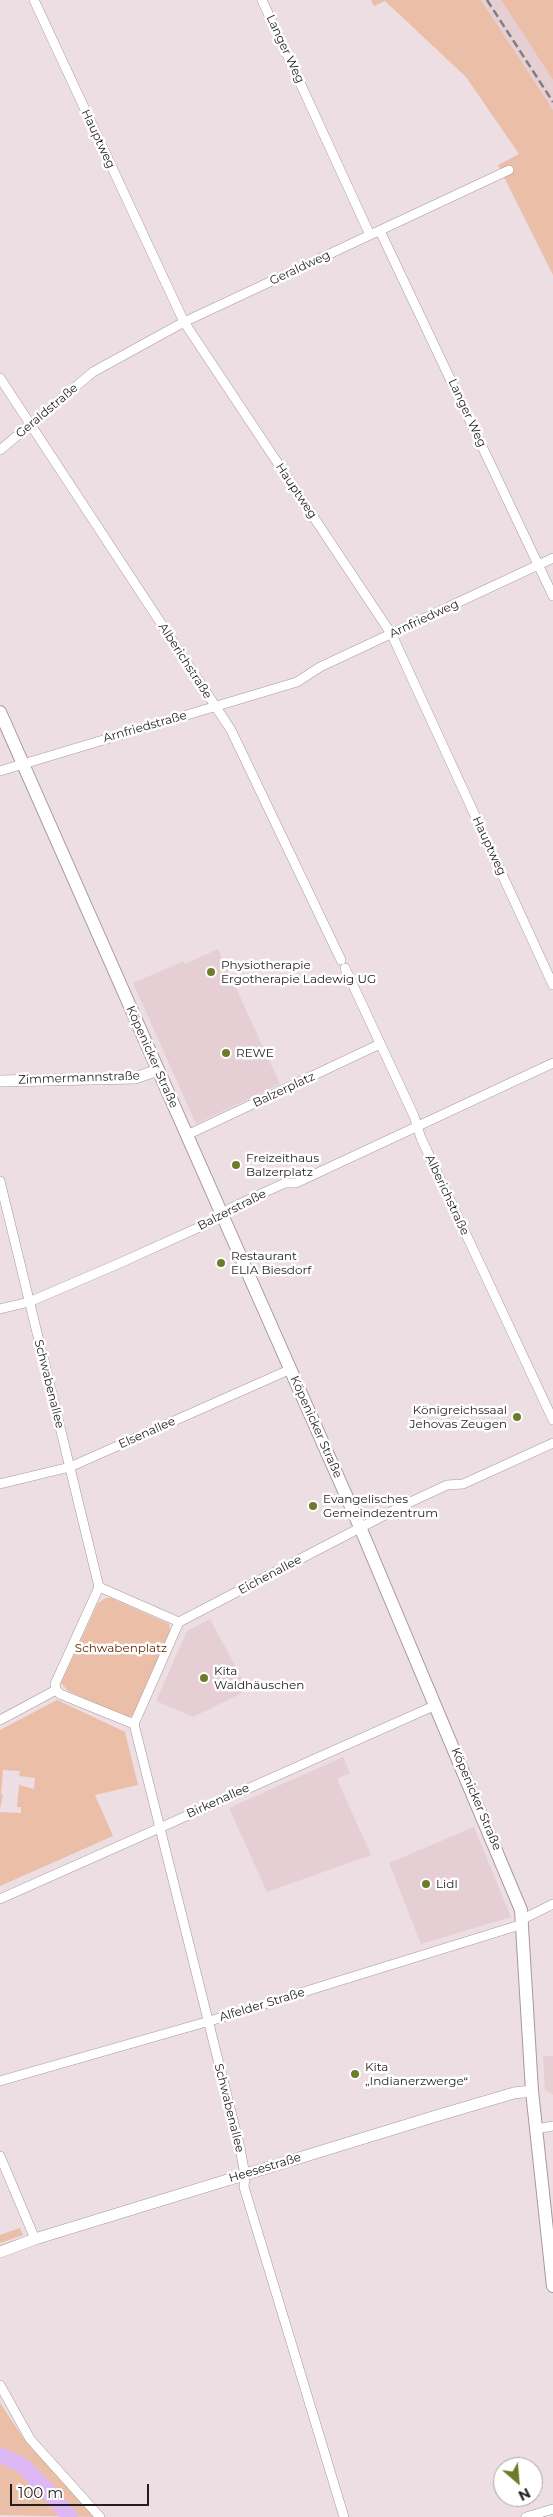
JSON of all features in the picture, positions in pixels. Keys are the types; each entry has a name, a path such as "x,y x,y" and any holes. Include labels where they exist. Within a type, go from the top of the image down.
{"main road":[{"name":"Köpenicker Straße","path":"0,712 17,765 158,1070 360,1527 500,1858 523,1921 532,2091 553,2286"}],"street":[{"name":"Hauptweg","path":"34,0 184,322 392,635 553,985"},
{"name":"Langer Weg","path":"262,0 370,235"},
{"name":"Geraldweg","path":"93,372 184,322 509,170"},
{"name":"Langer Weg","path":"380,231 553,596"},
{"name":"Geraldstraße","path":"0,450 93,372"},
{"name":"Alberichstraße","path":"0,378 237,740 343,964 553,1420"},
{"name":"Arnfriedweg","path":"297,682 320,667 392,635 553,558"},
{"name":"Arnfriedstraße","path":"0,771 297,682"},
{"name":"Balzerplatz","path":"187,1135 380,1044"},
{"name":"Balzerstraße","path":"0,1309 29,1302 222,1215 285,1183 296,1183 553,1063"},
{"name":"Zimmermannstraße","path":"0,1081 135,1078 158,1070"},
{"name":"Schwabenallee","path":"0,1181 99,1587"},
{"name":"Elsenallee","path":"0,1484 70,1467 290,1369"},
{"name":"Eichenallee","path":"179,1622 360,1527 447,1485 463,1484 553,1443"},
{"path":"99,1587 179,1622 134,1724 60,1694 56,1690 55,1684 99,1587"},
{"path":"0,1720 56,1690"},
{"name":"Birkenallee","path":"0,1899 436,1705"},
{"name":"Schwabenallee","path":"134,1724 208,2020 244,2175 245,2190 344,2517"},
{"name":"Alfelder Straße","path":"0,2081 383,1968 523,1921 553,1904"},
{"name":"Heesestraße","path":"0,2252 35,2239 514,2093 532,2091"},
{"path":"536,2129 553,2126"},
{"path":"0,2156 35,2239"},
{"path":"0,2385 30,2439 100,2517"},
{"path":"526,2517 553,2509"}],"shaded area":[{"path":"481,0 501,0 553,80 553,110"},
{"path":"218,949 280,1084 196,1124 133,983 184,961 185,964"},
{"name":"Kita Waldhäuschen","path":"210,1619 248,1690 193,1717 156,1701 187,1631"},
{"path":"343,1757 350,1773 337,1779 371,1855 267,1892 229,1808"},
{"path":"474,1827 511,1917 421,1944 389,1863"},
{"path":"543,2056 553,2056 553,2095 545,2090"}],"green space":[{"path":"371,0 481,0 553,110 553,275 498,165 519,154 466,77 385,1 374,6"},
{"path":"501,0 553,0 553,80"},
{"name":"Schwabenplatz","path":"106,1598 111,1598 169,1624 171,1634 134,1715 127,1718 68,1691 61,1683 98,1603"},
{"path":"57,1700 125,1732 138,1785 95,1795 113,1836 0,1886 0,1812 21,1813 21,1807 17,1807 19,1785 34,1789 35,1778 19,1776 20,1771 3,1770 1,1794 3,1795 0,1808 0,1730"},
{"path":"20,2228 23,2235 0,2243 0,2235"},
{"path":"0,2403 24,2439 97,2517 0,2515"}],"waterway":[{"path":"0,2455 22,2465 70,2517"}],"railway":[{"path":"487,0 553,102"}],"place":[{"name":"Physiotherapie Ergotherapie Ladewig UG","path":"211,972"},
{"name":"REWE","path":"226,1053"},
{"name":"Freizeithaus Balzerplatz","path":"236,1165"},
{"name":"Restaurant ELIA Biesdorf","path":"221,1263"},
{"name":"Königreichssaal Jehovas Zeugen","path":"517,1417"},
{"name":"Evangelisches Gemeindezentrum","path":"313,1506"},
{"name":"Kita Waldhäuschen","path":"204,1678"},
{"name":"Lidl","path":"426,1884"},
{"name":"Kita „Indianerzwerge“","path":"355,2074"}]}
